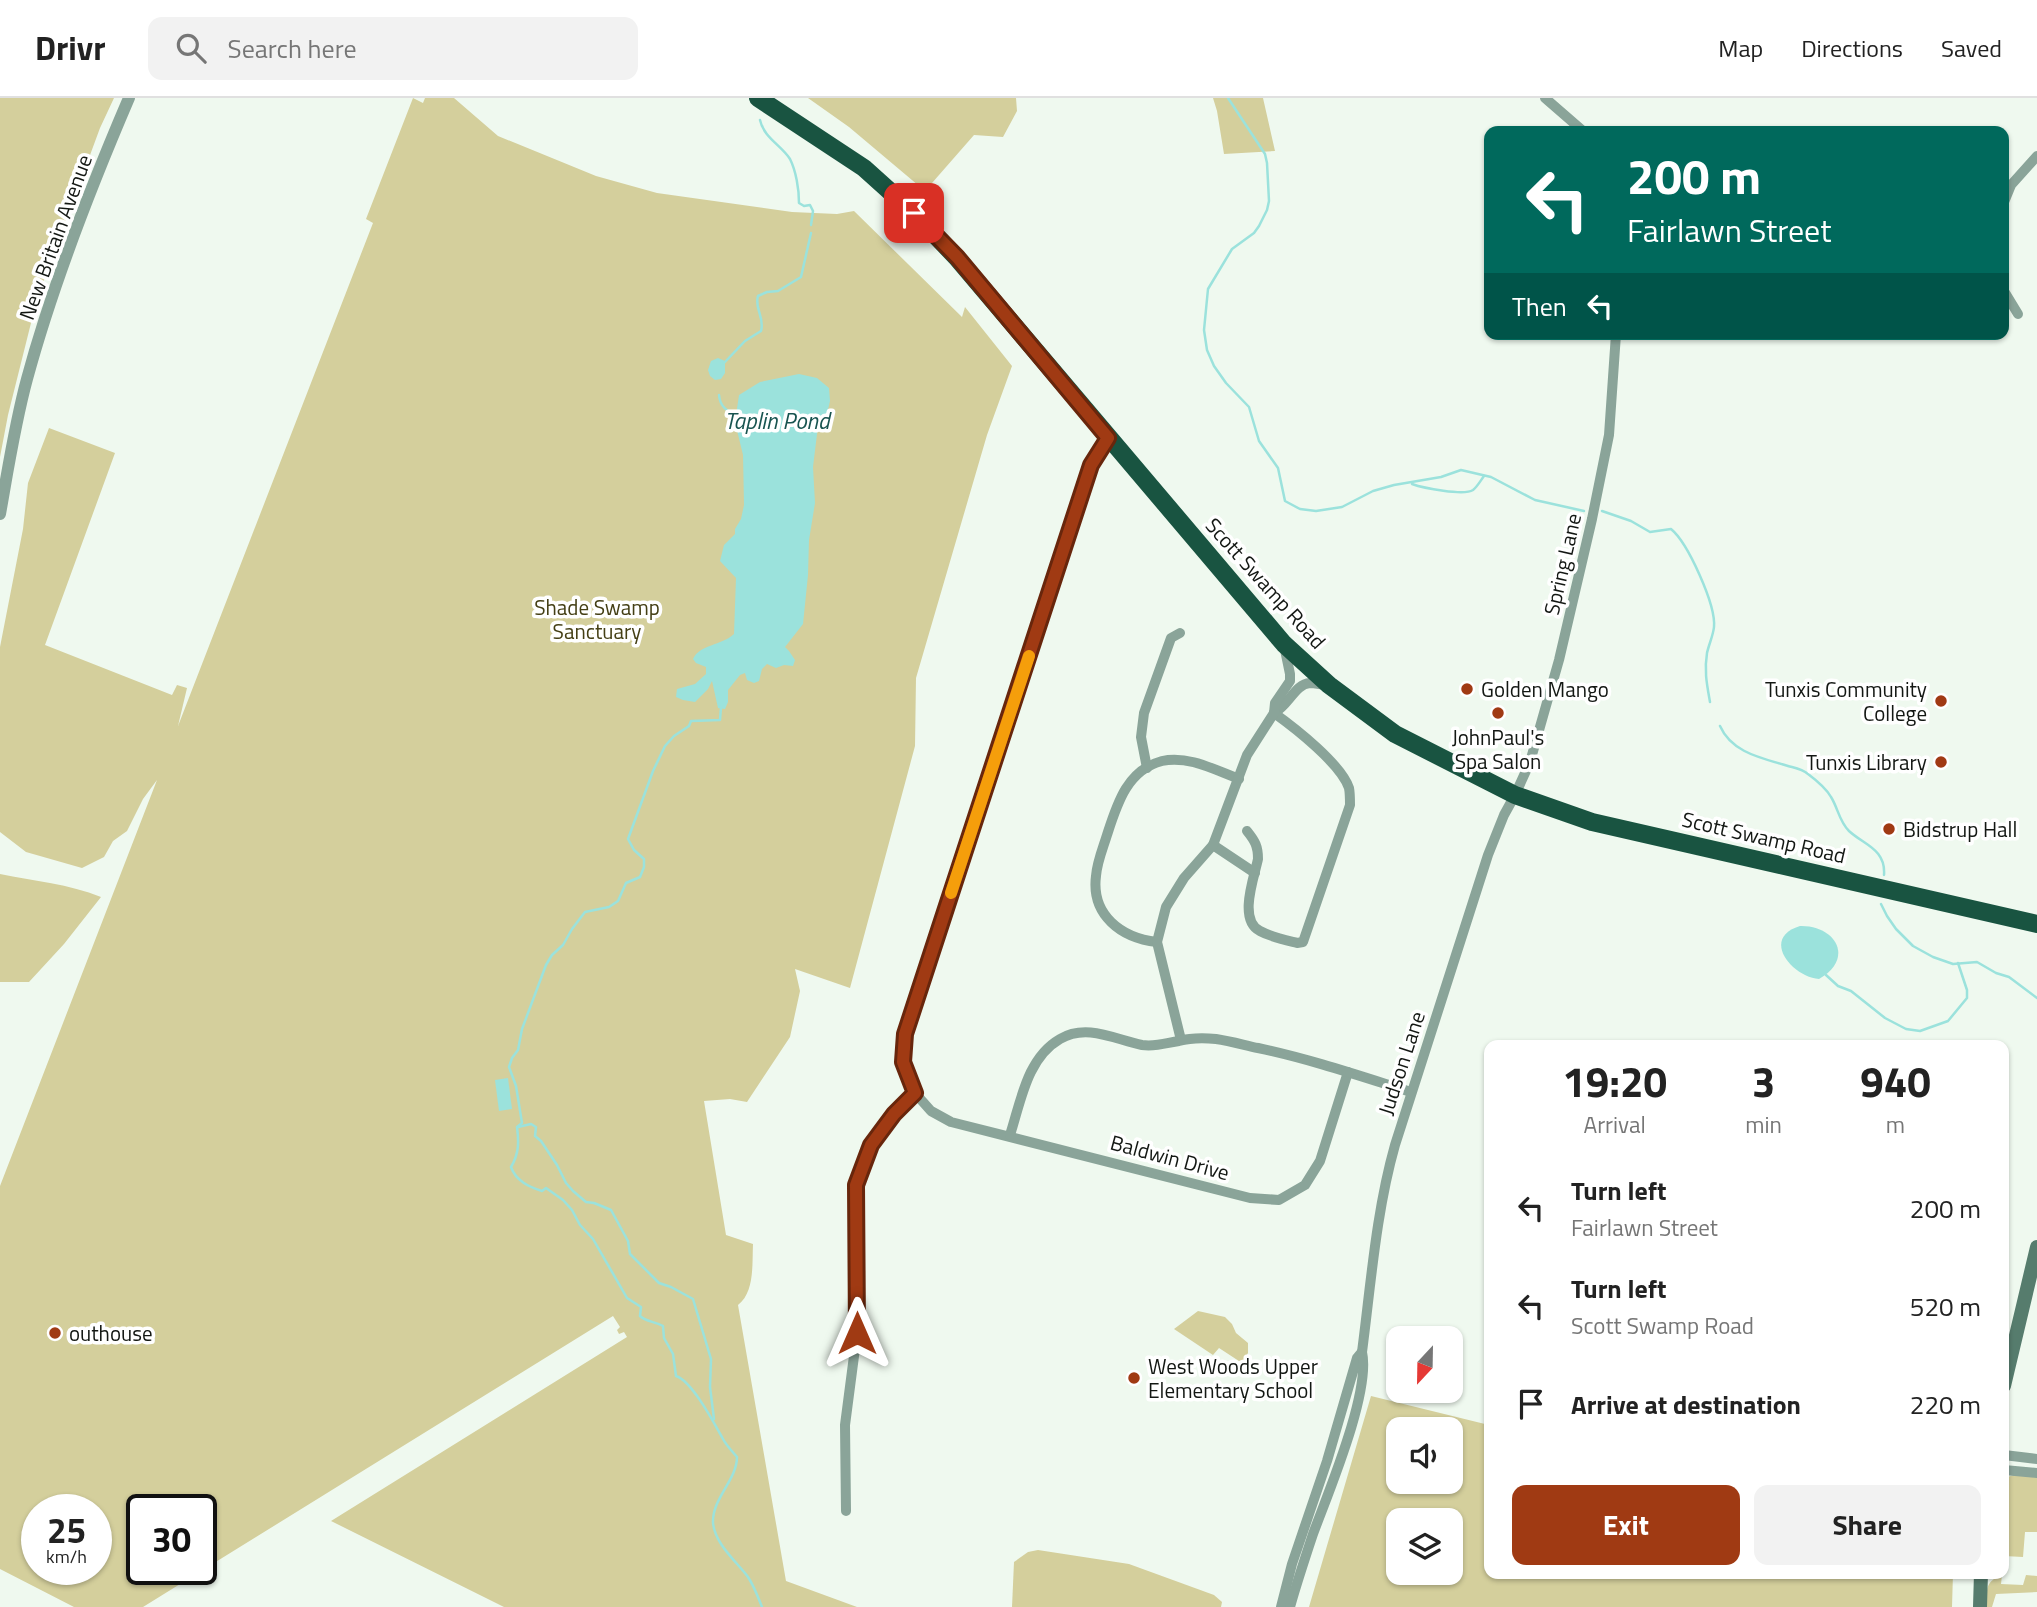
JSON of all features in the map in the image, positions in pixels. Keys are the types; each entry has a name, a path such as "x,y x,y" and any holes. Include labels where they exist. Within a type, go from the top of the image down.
{"highway":[{"name":"Scott Swamp Road","path":"758,98 864,168 914,213 957,257 1284,644 1329,685 1395,734 1515,795 1592,822 2037,924"}],"main road":[{"path":"2009,1365 2037,1247"},
{"path":"1980,1607 1982,1579"}],"street":[{"name":"New Britain Avenue","path":"0,514 18,416 50,301 99,169 129,98"},
{"path":"1545,98 1577,126"},
{"path":"2009,190 2037,156"},
{"path":"2009,299 2018,314"},
{"name":"Spring Lane","path":"1515,795 1530,762 1559,660 1592,519 1609,435 1616,340"},
{"path":"846,1511 845,1425 857,1333 856,1185 871,1145 894,1114 915,1093 903,1062 905,1034 1091,465 1108,438"},
{"path":"1147,768 1141,737 1144,713 1171,638 1181,632"},
{"path":"1181,1040 1157,942 1166,907 1184,878 1213,845 1247,755 1274,713 1275,703 1290,681 1284,644"},
{"path":"1274,713 1283,708 1303,684 1329,685"},
{"path":"1247,831 1258,850 1247,911 1251,924 1261,932 1297,943 1303,942 1350,805 1348,787 1334,766 1306,738 1274,713"},
{"path":"1157,942 1141,940 1119,930 1104,913 1098,901 1097,866 1118,801 1129,783 1147,768 1164,761 1197,763 1239,779"},
{"name":"Judson Lane","path":"1290,1607 1353,1418 1362,1377 1362,1352 1383,1191 1411,1093 1488,855 1515,795"},
{"path":"1213,845 1255,873"},
{"path":"1010,1135 1034,1066 1050,1045 1076,1033 1091,1032 1154,1046 1181,1040 1216,1039 1295,1056 1411,1093"},
{"name":"Baldwin Drive","path":"915,1093 930,1111 951,1122 1250,1198 1279,1200 1305,1185 1321,1161 1348,1072"},
{"name":"Judson Lane","path":"1281,1607 1357,1358 1362,1352"},
{"path":"2009,1456 2037,1459"},
{"path":"2009,1470 2037,1473"}],"green space":[{"path":"0,98 114,98 100,128 37,299 0,457"},
{"name":"Shade Swamp Sanctuary","path":"413,98 423,103 425,98 454,98 498,136 596,176 657,193 792,212 837,214 854,211 962,317 965,307 1012,366 987,435 916,678 915,746 850,988 795,969 800,991 790,1037 747,1102 730,1099 704,1101 726,1235 753,1244 750,1285 738,1305 786,1581 857,1607 504,1607 331,1521 627,1337 624,1332 619,1334 617,1330 620,1327 613,1316 217,1561 217,1494 126,1494 126,1585 179,1585 143,1607 74,1607 31,1585 112,1585 112,1494 21,1494 21,1580 0,1569 0,1186 157,780 143,799 127,831 113,841 104,857 82,868 26,852 0,832 0,647 23,529 28,483 49,428 115,453 45,645 172,695 177,685 187,688 178,726 373,223 366,219"},
{"path":"808,98 1016,98 1017,111 1003,137 974,135 925,191 849,127"},
{"path":"1213,98 1263,98 1275,151 1224,154"},
{"path":"0,874 64,886 101,897 64,944 29,982 0,982"},
{"path":"1198,1311 1225,1317 1232,1324 1236,1333 1248,1343 1248,1353 1242,1363 1219,1348 1213,1355 1174,1329"},
{"path":"1371,1396 1386,1400 1386,1404 1404,1404 1456,1417 1386,1417 1386,1494 1463,1494 1463,1419 1484,1424 1484,1579 1953,1579 1952,1607 1309,1607"},
{"path":"2009,1476 2037,1476 2037,1532 2025,1532 2023,1557 2009,1556"},
{"path":"1038,1550 1129,1564 1214,1595 1222,1602 1221,1607 1012,1607 1014,1562 1028,1552"},
{"path":"2026,1575 2037,1576 2037,1592 1996,1594 1992,1607 1987,1607 1987,1591 1992,1581 2002,1579 2001,1584 2023,1585"}],"water":[{"path":"718,358 725,361 725,373 721,379 715,380 708,370 711,361"},
{"name":"Taplin Pond","path":"799,374 817,378 829,388 830,401 827,414 818,426 813,467 815,503 809,540 803,624 785,647 795,660 793,666 776,668 767,664 762,669 759,681 754,683 747,680 745,673 740,675 728,690 725,709 718,708 712,681 695,702 683,700 676,697 677,689 695,684 706,674 706,667 693,659 696,654 734,634 736,578 720,561 724,545 735,534 744,505 743,455 735,422 739,395 760,382"},
{"path":"1800,926 1823,931 1836,945 1836,962 1830,971 1819,979 1799,972 1784,956 1781,948 1782,939 1788,932"},
{"path":"508,1078 512,1109 499,1111 495,1080"}],"waterway":[{"path":"1228,98 1265,154 1269,201 1259,226 1232,249 1208,289 1204,330 1207,350 1214,366 1249,407 1259,441 1278,468 1285,501 1300,509 1316,511 1342,507 1373,491 1441,477 1461,470 1491,477 1535,500 1584,511"},
{"path":"760,120 765,132 790,159 797,180 799,203 810,205 813,211 811,225"},
{"path":"724,363 745,341 761,331 758,296 778,291 801,277 811,233"},
{"path":"719,395 725,408 737,416"},
{"path":"1412,484 1443,491 1468,492 1473,490 1484,476"},
{"path":"1602,511 1631,521 1650,532 1671,529 1693,560 1711,604 1713,617 1706,666 1710,702"},
{"path":"721,707 720,720 691,721 689,726 674,736 665,746 653,771 628,839 634,850 644,859 640,877 626,883 618,901 609,907 585,912 546,965 522,1029 518,1050 509,1067 516,1086 522,1123 517,1127 518,1148 511,1167 524,1183 542,1191 546,1188 563,1200 593,1239 627,1298 641,1307 640,1316 663,1326 664,1338 673,1354 676,1376 696,1394 724,1441 737,1457 733,1474 716,1505 713,1523 718,1538 748,1577 762,1607"},
{"path":"1720,726 1732,743 1740,748 1758,757 1806,772 1821,784 1831,797 1846,827 1878,853 1884,866 1884,875"},
{"path":"1881,904 1896,929 1913,946 1953,964 1977,962 2009,977 2037,998"},
{"path":"1826,975 1885,1018 1906,1029 1920,1031 1948,1021 1967,998 1958,963"},
{"path":"518,1127 531,1124 536,1127 535,1136 573,1191 586,1202 611,1210 628,1241 630,1254 659,1283 693,1299 711,1359 710,1387 714,1419"}],"slow traffic":[{"path":"951,893 1029,656"}],"place":[{"name":"Golden Mango","path":"1467,689"},
{"name":"Tunxis Community College","path":"1941,701"},
{"name":"JohnPaul's Spa Salon","path":"1498,713"},
{"name":"Tunxis Library","path":"1941,762"},
{"name":"Bidstrup Hall","path":"1889,829"},
{"name":"outhouse","path":"55,1333"},
{"name":"West Woods Upper Elementary School","path":"1134,1378"}],"route":[{"path":"857,1333 856,1185 871,1145 894,1114 915,1093 903,1062 905,1034 1091,465 1108,438 957,257 914,213"}]}
